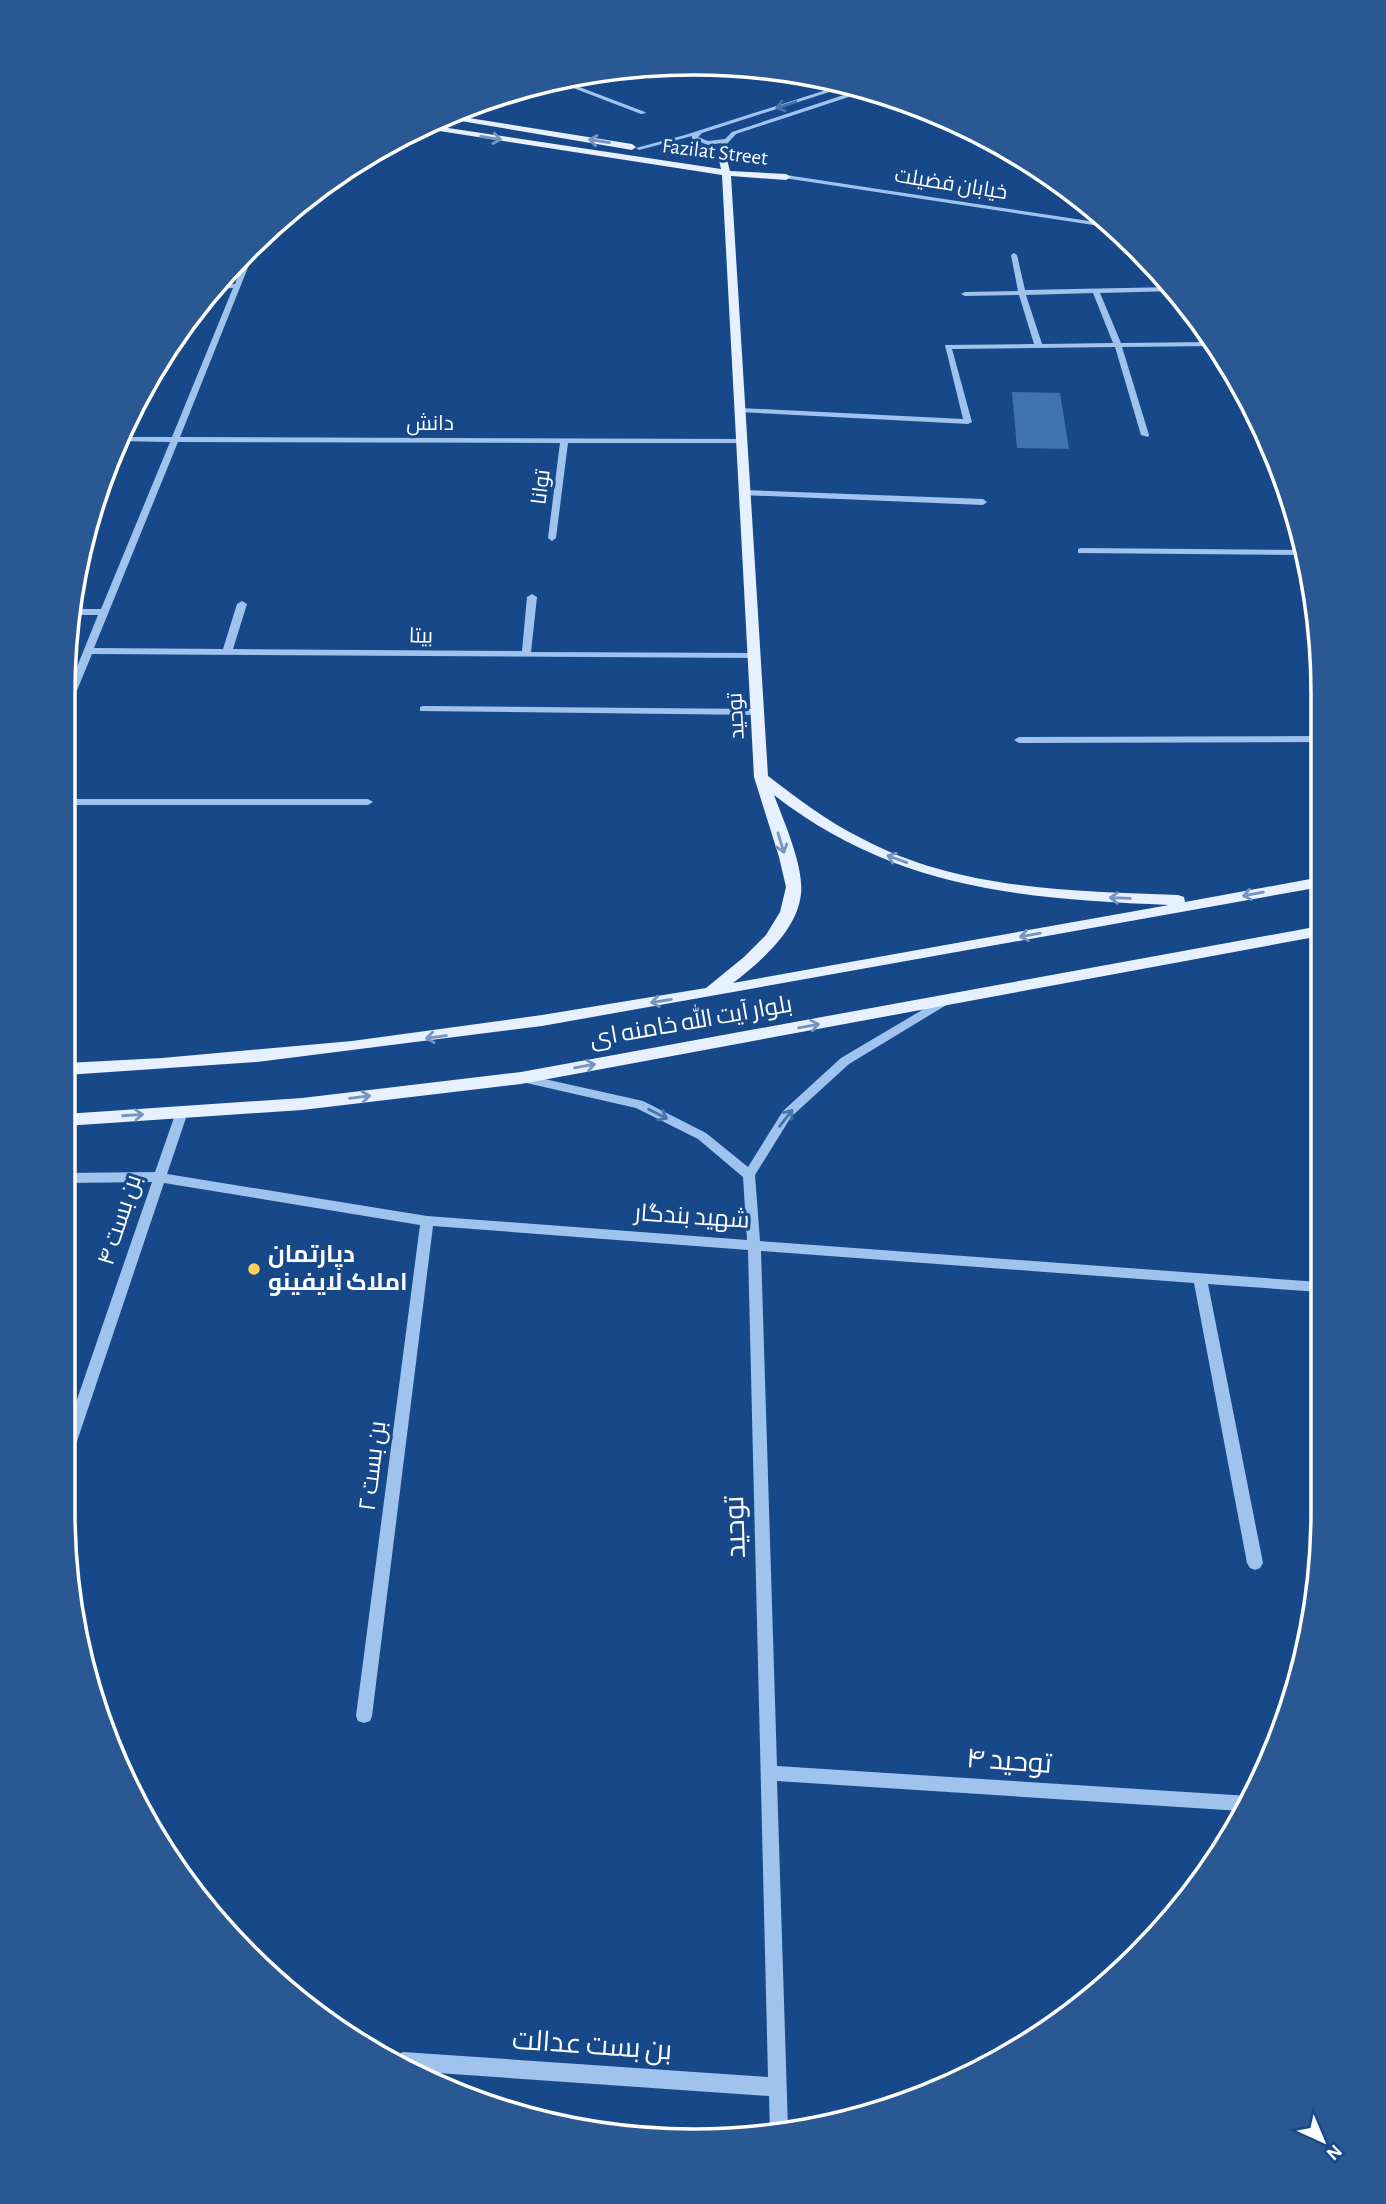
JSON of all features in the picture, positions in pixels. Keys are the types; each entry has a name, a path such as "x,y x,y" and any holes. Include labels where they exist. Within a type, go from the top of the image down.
{"main road":[{"name":"Fazilat Street","path":"463,120 663,152"},
{"name":"Fazilat Street","path":"441,129 786,177"},
{"name":"Fazilat Street","path":"711,159 724,167"},
{"name":"توحید","path":"708,994 746,966 775,934 794,895 788,864 761,777 724,167"},
{"path":"761,777 793,805 827,828 948,878 1016,891 1077,897 1213,901"},
{"name":"بلوار آیت الله خامنه ای","path":"75,1069 161,1066 327,1051 473,1032 708,994 1311,884"},
{"name":"بلوار آیت الله خامنه ای","path":"75,1119 302,1104 521,1078 1311,933"}],"street":[{"path":"573,87 643,113"},
{"path":"639,148 699,133 830,91"},
{"path":"699,133 694,138 699,142 725,141 734,133 849,95"},
{"path":"724,167 725,141"},
{"name":"خیابان فضیلت","path":"786,177 1093,223"},
{"path":"1014,255 1038,347"},
{"path":"76,681 244,270"},
{"path":"229,286 237,286"},
{"path":"965,294 1160,289"},
{"path":"1096,291 1118,345 1145,435"},
{"path":"740,410 968,422 948,347 1203,344"},
{"name":"دانش","path":"130,439 741,441"},
{"name":"توانا","path":"552,538 564,440"},
{"path":"745,493 984,502"},
{"path":"1081,551 1295,553"},
{"path":"526,655 531,597"},
{"path":"227,652 242,604"},
{"path":"81,612 103,612"},
{"name":"بیتا","path":"88,651 754,656"},
{"path":"423,709 757,712"},
{"path":"1019,740 1311,739"},
{"path":"75,802 368,802"},
{"path":"521,1078 639,1104 702,1136 749,1175 787,1114 845,1061 944,1001"},
{"name":"بن بست ۴","path":"75,1426 182,1112"},
{"name":"توحید","path":"749,1175 754,1245 778,2122"},
{"name":"شهید بندگار","path":"75,1178 158,1177 427,1221 1311,1286"},
{"name":"بن بست ۲","path":"364,1716 427,1221"},
{"path":"1200,1278 1255,1563"},
{"name":"توحید ۴","path":"768,1773 1237,1802"},
{"name":"بن بست عدالت","path":"414,2062 776,2087"}],"building":[{"path":"1012,392 1060,393 1069,449 1017,448"}],"place":[{"name":"دپارتمان املاک لایفینو","path":"254,1269"}]}
